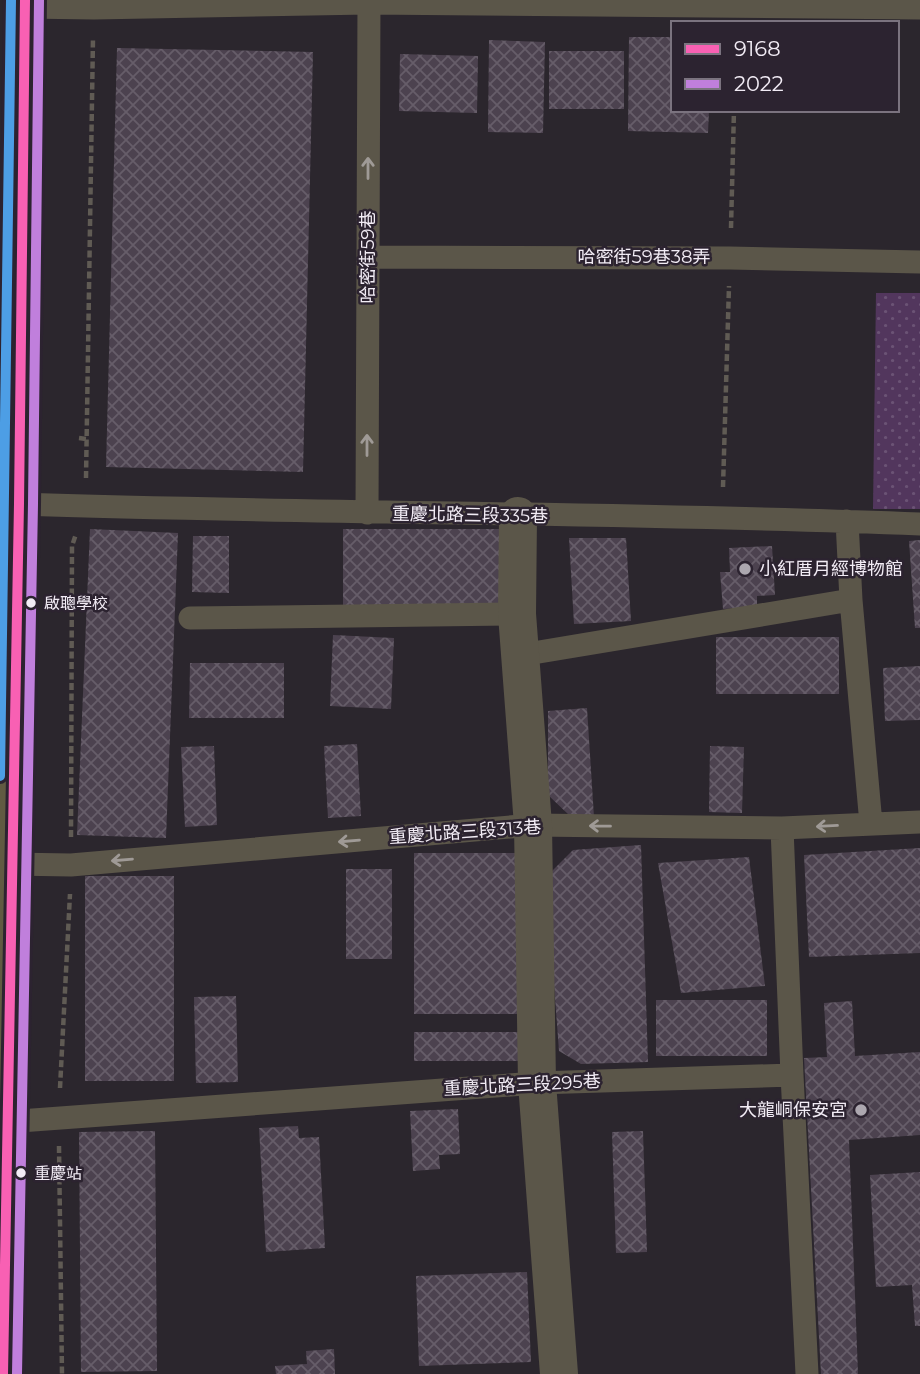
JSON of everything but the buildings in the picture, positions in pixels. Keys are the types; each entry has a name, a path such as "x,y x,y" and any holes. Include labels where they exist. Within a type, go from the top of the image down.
{"main road":[{"path":"3,1374 25,3"}],"street":[{"path":"518,516 517,614 533,825 537,1083 559,1374"}],"lane":[{"path":"25,3 94,8 368,1 920,8"},
{"name":"哈密街59巷","path":"367,513 368,1"},
{"name":"哈密街59巷38弄","path":"368,257 730,258 920,262"},
{"name":"重慶北路三段335巷","path":"19,504 518,516 723,516 920,524"},
{"path":"847,521 851,600 871,824"},
{"path":"520,655 851,600"},
{"path":"190,618 517,614"},
{"name":"重慶北路三段313巷","path":"11,864 71,865 533,825 782,828 920,822"},
{"path":"782,828 807,1374"},
{"name":"重慶北路三段295巷","path":"6,1122 537,1083 792,1074"}],"path":[{"path":"62,1374 59,1118 71,865 72,546 76,534 74,483 86,482 94,8"},
{"path":"723,516 734,112"},
{"path":"79,438 86,439"}],"shaded area":[{"path":"876,293 920,293 920,509 873,509"}],"transit line":[{"path":"0,776 11,0"},
{"name":"9168","path":"3,1374 25,0"},
{"name":"2022","path":"17,1374 39,0"}],"place":[{"name":"小紅厝月經博物館","path":"745,569"},
{"name":"啟聰學校","path":"31,603"},
{"name":"大龍峒保安宮","path":"861,1110"},
{"name":"重慶站","path":"21,1173"}]}
